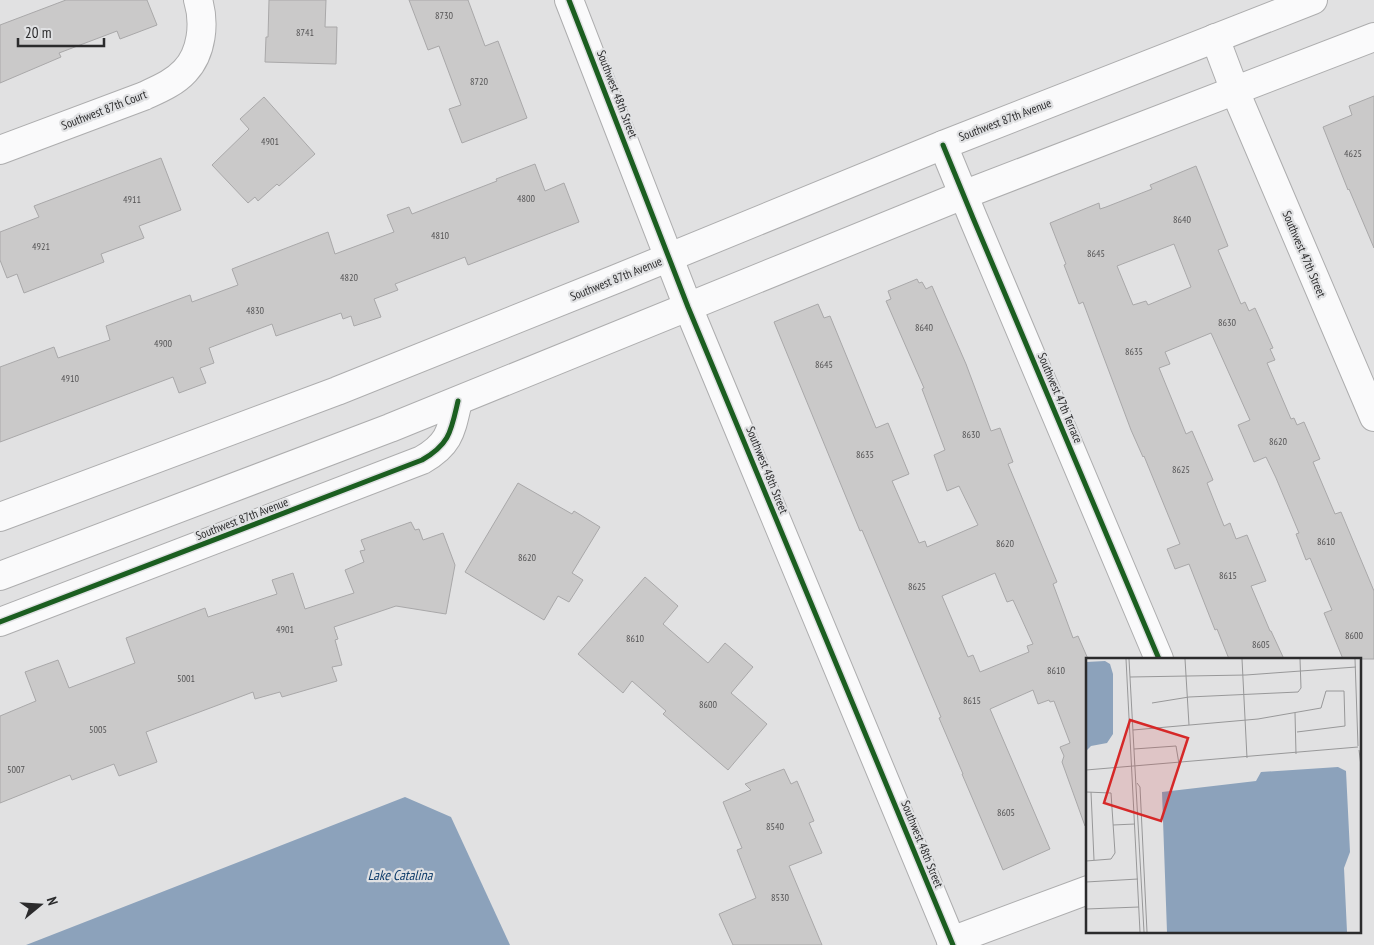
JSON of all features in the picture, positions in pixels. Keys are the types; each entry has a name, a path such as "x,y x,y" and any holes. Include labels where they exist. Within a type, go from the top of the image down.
{"main road":[{"name":"Southwest 87th Court","path":"0,150 167,86 185,72 196,54 202,33 198,0"},
{"name":"Southwest 48th Street","path":"569,0 688,307 952,943"},
{"name":"Southwest 87th Avenue","path":"0,517 337,391 943,145 1313,0"},
{"path":"0,576 162,516 458,401 963,195 1374,37"},
{"name":"Southwest 47th Street","path":"1215,38 1235,91 1374,418"},
{"name":"Southwest 47th Terrace","path":"943,145 1159,658"},
{"name":"Southwest 87th Avenue","path":"0,622 422,460 438,450 448,437 458,401"},
{"path":"952,943 1086,891"}],"water":[{"name":"Lake Catalina","path":"405,797 451,817 510,945 26,945"}],"building":[{"path":"66,0 147,0 157,25 120,39 117,31 59,53 61,57 0,83 0,25"},
{"path":"269,0 326,0 325,27 337,27 336,64 265,62"},
{"path":"409,0 468,0 485,46 498,41 527,118 462,143 449,109 461,105 439,46 428,50"},
{"path":"1374,96 1374,248 1323,127 1352,115 1349,106"},
{"path":"264,97 315,154 279,186 277,184 258,201 255,197 248,203 212,165 249,129 240,119"},
{"path":"161,158 181,210 139,226 144,238 101,254 104,262 24,293 17,274 7,278 0,260 0,232 39,217 34,206"},
{"path":"535,164 545,191 564,183 579,222 468,265 465,257 395,284 398,290 374,299 381,317 354,326 351,316 343,319 341,313 276,336 272,324 209,348 214,363 200,368 206,383 179,393 173,377 0,442 0,367 54,347 58,358 110,340 106,326 190,295 192,302 238,285 232,269 328,232 335,254 394,232 387,215 409,207 412,214"},
{"path":"1196,166 1228,246 1218,250 1241,304 1245,302 1249,311 1255,308 1273,348 1270,349 1275,360 1267,363 1291,419 1294,418 1297,425 1304,422 1320,459 1313,462 1335,514 1341,512 1374,591 1374,659 1343,658 1324,613 1332,610 1310,558 1306,560 1296,534 1299,533 1276,478 1266,457 1254,462 1238,425 1250,420 1211,333 1165,352 1170,364 1159,368 1186,434 1192,431 1213,480 1207,483 1224,526 1230,523 1236,539 1247,535 1266,581 1251,586 1284,658 1229,658 1217,629 1215,630 1189,564 1175,569 1167,549 1180,544 1144,456 1131,430 1083,302 1079,304 1050,223 1099,203 1100,209 1152,189 1150,185","holes":["1174,244 1191,287 1148,305 1146,301 1133,305 1117,266"]},
{"path":"917,279 919,283 922,282 926,289 932,286 966,364 991,431 1000,428 1013,462 1008,464 1057,582 1053,584 1073,638 1078,636 1088,658 1086,658 1086,826 1062,762 1064,756 1060,747 1070,743 1054,701 1050,702 1049,700 1038,704 1033,690 990,709 1050,849 1003,870 939,718 941,717 862,530 860,531 774,322 818,304 824,318 830,316 876,428 888,423 909,474 892,481 919,543 925,541 927,547 978,525 959,486 947,491 934,455 945,450 922,389 924,388 886,301 891,299 888,291","holes":["995,573 1007,602 1013,600 1033,644 1027,646 1029,652 980,672 973,655 968,657 942,596"]},
{"path":"518,483 572,514 574,511 600,527 572,573 583,580 569,602 558,596 544,620 465,572"},
{"path":"411,522 415,530 419,529 423,540 443,533 455,565 446,614 396,606 334,627 338,639 335,640 342,665 332,667 337,681 282,697 280,692 255,699 253,692 146,732 157,762 119,776 114,764 72,780 70,775 0,803 0,716 36,701 25,672 58,660 69,688 135,663 126,638 205,608 208,617 277,594 272,580 293,573 305,609 354,593 345,570 364,562 360,551 365,550 361,540"},
{"path":"645,577 678,606 663,624 708,663 725,643 753,667 731,693 767,724 728,770 663,714 666,711 632,681 623,693 578,654"},
{"path":"784,769 791,784 797,781 814,821 809,823 822,853 789,866 822,945 733,945 719,914 756,898 737,850 742,848 723,802 751,790 745,784"}],"cycle path":[{"path":"569,0 688,307 953,945"},
{"path":"943,145 1159,658"},
{"path":"0,622 422,460 438,448 448,436 458,401"}]}
